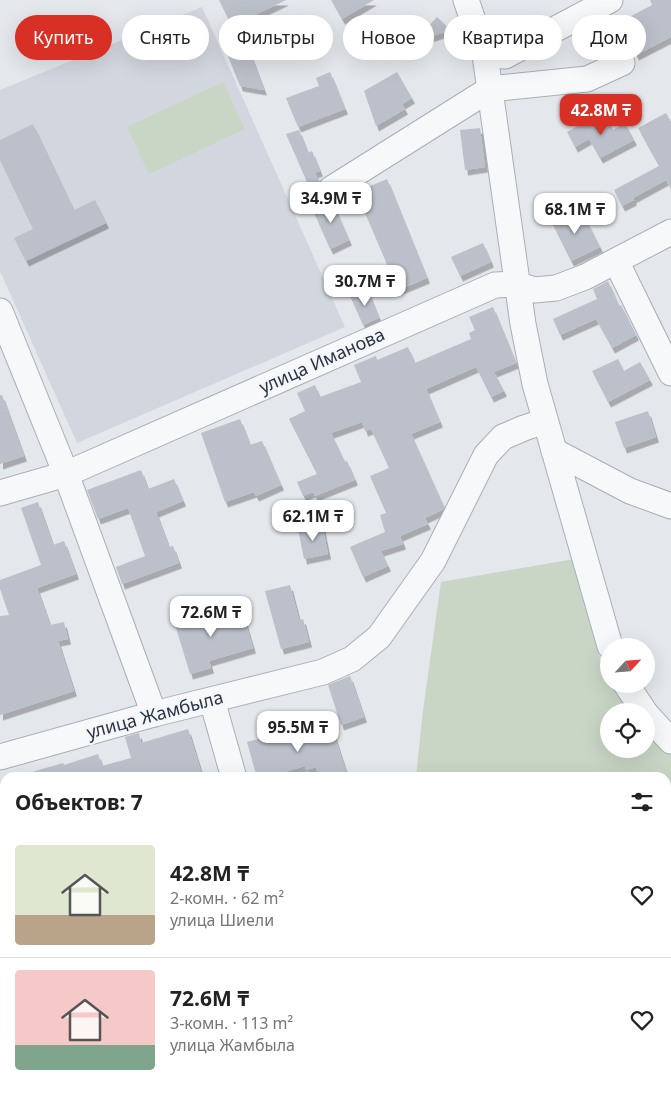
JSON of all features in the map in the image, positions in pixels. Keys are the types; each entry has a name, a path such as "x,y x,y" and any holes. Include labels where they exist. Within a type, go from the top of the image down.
{"street":[{"path":"466,0 471,15"},
{"path":"562,26 610,0"},
{"path":"486,60 523,324 535,384 608,638"},
{"path":"331,189 490,89 587,79 622,63"},
{"name":"улица Иманова","path":"0,494 66,474 495,284 517,284 534,290 556,288 585,277 671,232"},
{"path":"616,261 671,373"},
{"path":"0,311 66,474 154,714"},
{"name":"улица Жамбыла","path":"0,757 154,714 323,672 352,659 379,637 433,561 486,455 503,437 545,421"},
{"path":"554,451 630,490 671,506"},
{"path":"212,700 232,772"},
{"path":"655,724 671,742"}],"shaded area":[{"path":"202,7 206,15 183,15"},
{"path":"209,23 219,45 219,60 226,60 345,327 77,443 0,271 0,90 73,60 112,60 112,44 122,40 122,60 209,60"}],"green space":[{"path":"223,82 245,129 149,174 127,127"},
{"path":"574,559 600,658 600,693 621,693 629,703 600,703 600,758 655,758 655,733 671,750 671,772 417,772 441,582"}],"building":[{"path":"219,0 286,0 255,15 226,15"},
{"path":"331,0 374,0 349,15 343,15 342,19"},
{"path":"650,0 671,0 671,37 646,50 646,15 633,15 652,5"},
{"path":"437,17 444,24 444,32 434,36 434,20"},
{"path":"230,60 253,60 264,90 240,86"},
{"path":"330,72 345,109 298,127 286,98 319,86 316,78"},
{"path":"397,72 412,98 402,104 405,109 376,126 364,91"},
{"path":"666,113 671,122 671,189 666,180 622,206 614,190 659,166 638,128"},
{"path":"599,114 605,123 608,121 613,130 625,123 634,140 600,158 589,139 575,147 567,132"},
{"path":"33,124 74,210 95,200 106,223 26,261 14,238 33,229 0,160 0,140"},
{"path":"480,128 485,167 465,170 460,130"},
{"path":"299,130 308,153 312,151 320,171 315,173 319,182 317,187 310,189 286,134"},
{"path":"387,179 427,278 398,290 356,192"},
{"path":"327,202 333,203 349,240 330,249 312,208"},
{"path":"578,208 600,247 571,261 551,221"},
{"path":"483,243 491,262 460,276 451,257"},
{"path":"608,281 619,306 621,305 636,335 612,348 596,319 560,335 553,319 597,299 593,289"},
{"path":"367,288 379,318 363,325 350,296"},
{"path":"493,307 516,363 494,372 504,391 491,397 476,367 426,389 440,422 411,434 444,507 442,510 425,518 428,524 400,536 403,544 381,551 388,566 363,577 350,547 385,532 380,515 386,513 370,476 389,468 371,429 365,431 362,422 331,433 345,462 347,461 355,480 315,496 313,492 303,496 297,482 317,474 289,419 305,411 297,393 315,385 320,397 361,382 354,365 376,356 377,360 408,347 415,363 471,339 469,333 475,330 469,317"},
{"path":"618,359 624,371 640,362 650,380 608,402 592,371"},
{"path":"0,395 2,395 24,456 0,464"},
{"path":"648,411 656,437 624,448 615,422"},
{"path":"240,419 250,445 262,441 281,485 256,496 254,492 225,502 201,433"},
{"path":"141,470 148,489 174,479 183,501 156,512 169,547 173,546 179,563 122,584 116,567 145,556 128,508 98,519 87,490"},
{"path":"38,502 53,545 64,541 76,574 37,588 50,625 64,622 68,639 58,641 74,691 0,715 0,616 9,615 0,589 0,580 41,565 21,508"},
{"path":"322,524 328,554 304,559 298,529"},
{"path":"290,585 299,620 303,619 309,642 281,649 265,591"},
{"path":"207,608 211,621 242,611 253,648 209,661 211,668 190,674 173,618"},
{"path":"350,676 364,717 341,725 328,685"},
{"path":"312,722 314,730 331,725 346,772 318,772 316,767 306,770 305,766 284,772 255,772 247,742 300,728 300,726"},
{"path":"188,729 201,772 32,772 63,763 64,765 98,754 102,766 131,758 125,737 139,733 141,743"}]}
